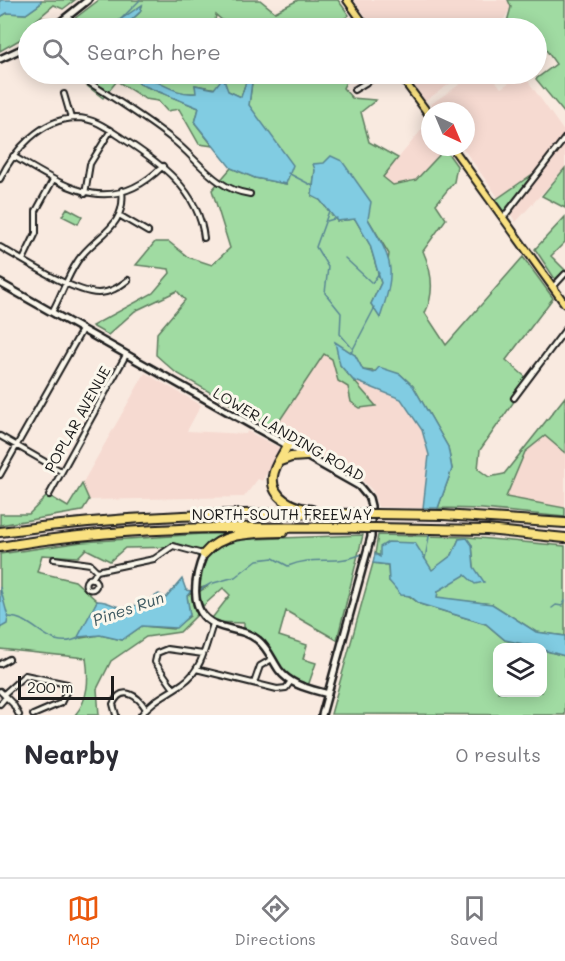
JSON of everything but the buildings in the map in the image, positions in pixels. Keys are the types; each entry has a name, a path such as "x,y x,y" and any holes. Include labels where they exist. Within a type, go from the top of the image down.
{"highway":[{"path":"287,446 273,473 273,482 281,497 299,508 328,514"},
{"path":"279,462 289,457 306,456"},
{"name":"NORTH-SOUTH FREEWAY","path":"0,532 134,516 220,513 443,515 563,523"},
{"name":"NORTH-SOUTH FREEWAY","path":"0,547 133,529 207,526 417,528 565,538"},
{"path":"204,554 213,544 233,536 334,528"}],"main road":[{"path":"66,18 88,0"},
{"path":"347,0 360,18"},
{"path":"0,59 18,51"},
{"path":"406,84 421,104"},
{"path":"458,156 565,304"},
{"name":"LOWER LANDING ROAD","path":"0,283 361,488 372,506 366,559 322,715"},
{"path":"204,554 198,568 194,592 201,610 213,624 253,636 291,681 328,694"}],"street":[{"path":"91,84 174,140 226,188 250,194"},
{"path":"354,90 364,84"},
{"path":"64,94 71,118"},
{"path":"0,179 2,170 24,143 45,127 71,118 92,120 111,130 163,166 188,195 203,229 204,238"},
{"path":"85,194 90,164 111,130"},
{"path":"503,218 565,138"},
{"path":"13,156 52,180 85,194 122,190 142,185 163,166"},
{"path":"22,260 36,233 36,211 52,180"},
{"path":"52,312 76,263 109,231 119,215 123,204 122,190"},
{"path":"119,215 148,232"},
{"path":"0,247 67,282 99,293 112,291 128,280"},
{"path":"553,287 565,274"},
{"path":"0,474 82,330"},
{"path":"513,398 565,330"},
{"name":"POPLAR AVENUE","path":"49,495 126,355"},
{"path":"0,436 61,471"},
{"path":"92,579 97,571 154,559 173,546 204,554"},
{"path":"54,559 90,564 97,571"},
{"path":"141,715 146,709 184,683 196,669 213,624"},
{"path":"174,689 155,662 157,653 167,649 203,654"},
{"path":"254,683 260,666 272,658"},
{"path":"0,664 9,659"},
{"path":"196,669 277,689 286,688 291,681"},
{"path":"0,704 3,694 25,675 67,684 67,690 61,703 33,715"},
{"path":"116,715 113,704 119,695 124,693 136,696 146,709"},
{"path":"3,694 19,715"}],"shaded area":[{"path":"354,0 508,0 511,7 505,18 367,18"},
{"path":"413,84 450,84 425,101"},
{"path":"460,84 498,84 501,88 507,84 530,84 565,133 565,168 516,222 468,156 475,156 475,102 434,102"},
{"path":"421,130 421,156 438,156 416,180 393,185 383,177"},
{"path":"324,353 332,359 338,381 348,387 361,408 376,406 353,380 401,399 422,430 429,455 423,508 378,507 373,491 361,479 268,426 276,426"},
{"path":"145,373 201,405 187,431 246,434 247,431 282,449 262,481 258,479 244,497 89,500 82,484"},
{"path":"546,436 565,453 565,508 505,497 525,452"}],"green space":[{"path":"41,0 75,0 63,9 54,5 39,18 18,18 18,41 0,51 0,17 7,13 26,14 40,4"},
{"path":"99,0 260,0 275,12 298,0 338,0 349,15 345,18 219,18 216,15 215,18 134,18 142,6 123,18 75,18"},
{"path":"508,0 565,0 565,114 540,84 547,84 547,71 556,64 547,51 547,18 508,18 511,7"},
{"path":"85,84 115,84 103,98"},
{"path":"122,84 140,84 199,108 195,123 213,146 199,144 179,109 167,111 158,101 145,99"},
{"path":"158,84 245,84 241,97 228,91 195,85 197,93"},
{"path":"252,84 345,84 343,88 352,98 376,100 361,112 369,142 398,158 383,177 393,185 416,180 438,156 450,156 457,166 454,182 436,204 446,219 423,251 429,266 431,282 430,298 425,313 446,345 523,257 553,298 506,360 529,380 480,450 478,469 489,477 504,474 565,397 565,453 545,436 525,452 506,497 565,508 565,517 482,509 438,508 452,469 448,447 413,386 400,374 363,370 355,355 340,365 376,406 360,408 351,402 348,387 338,381 332,359 324,354 276,426 268,426 175,372 156,355 157,333 185,300 177,291 135,311 108,335 92,326 153,293 170,273 169,269 136,265 155,242 169,242 188,257 212,265 230,248 212,190 231,168 255,178 286,184 249,105","holes":["324,164 368,219 389,254 380,317 371,304 381,283 370,245 355,219 337,221 320,200 312,196 315,170"]},
{"path":"565,168 565,208 542,196"},
{"path":"534,173 503,212 494,201"},
{"path":"67,208 82,216 78,224 62,216"},
{"path":"565,217 565,242 551,256 565,270 555,279 535,249"},
{"path":"82,484 89,500 82,511 0,525 0,514 29,514 48,495 68,507"},
{"path":"224,534 225,540 363,535 337,640 286,611 279,636 307,645 303,659 316,663 308,686 291,681 263,645 244,632 244,623 209,622 230,595 223,588 203,606 197,593 208,586 197,589 204,561 184,547 125,548 110,561 86,549 78,557 42,555 37,572 75,581 97,601 81,638 100,635 122,640 142,626 173,629 190,616 187,596 192,593 199,613 180,632 146,637 111,661 97,689 99,715 75,715 80,709 87,688 86,658 0,649 0,554 82,542"},
{"path":"378,535 468,537 565,546 565,636 536,632 492,604 437,598 438,591 474,567 472,545 459,539 452,555 432,571 375,554"},
{"path":"373,563 388,565 389,581 420,604 486,624 505,640 517,643 493,643 493,697 547,697 547,651 565,656 565,715 331,714"}],"water":[{"path":"0,0 41,0 40,4 26,14 7,13 0,17"},
{"path":"142,5 140,12 134,18 123,18"},
{"path":"140,84 161,84 178,91 196,93 195,85 214,89 218,84 226,84 228,91 241,97 245,84 252,84 249,105 293,165 286,184 255,178 231,168 195,123 199,108"},
{"path":"331,156 342,161 371,202 368,219 383,246 390,267 389,288 380,318 371,304 381,283 370,245 355,219 337,221 320,200 312,196 315,170 313,164 324,163"},
{"path":"335,342 355,355 363,370 374,373 379,367 400,374 413,386 448,447 452,469 438,508 423,508 429,455 422,430 401,399 353,380 340,365"},
{"path":"467,538 472,545 474,567 484,582 475,584 465,575 438,591 437,597 492,604 536,632 565,636 565,656 547,651 547,643 519,643 505,640 486,624 420,604 410,596 401,595 389,581 388,565 373,563 375,554 380,557 380,547 388,542 415,543 432,570 452,555 459,539"},
{"path":"182,579 186,590 191,591 187,596 190,615 176,628 142,626 122,640 100,635 78,637 97,601 127,608 159,594 166,598"},
{"path":"0,587 8,617 7,624 0,628"}],"waterway":[{"path":"122,18 140,0"},
{"path":"288,173 313,186"},
{"path":"329,211 316,247 328,267 325,293 341,313 340,334 352,348"},
{"path":"327,221 337,218"},
{"path":"345,258 372,283 379,273"},
{"path":"351,353 375,307"},
{"path":"425,559 430,531"},
{"name":"Pines Run","path":"198,591 210,584 235,577 257,560 273,558 288,566 308,561 344,559 364,553"},
{"path":"552,608 556,605 562,606 565,601"},
{"name":"Pines Run","path":"7,617 26,622 59,641 81,637"}]}
